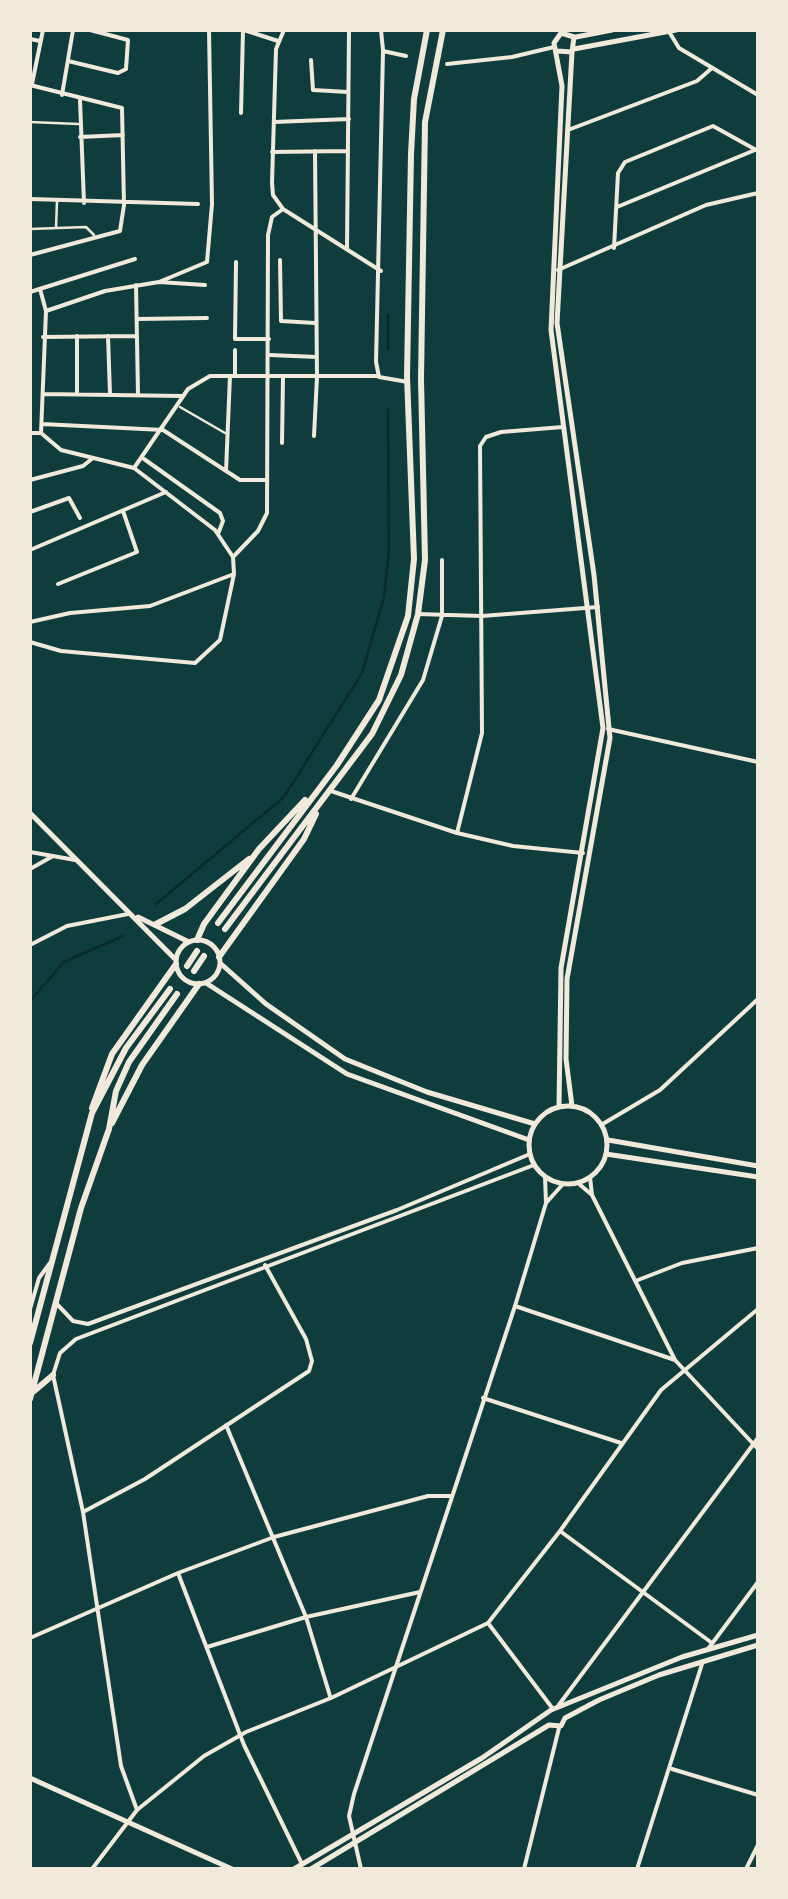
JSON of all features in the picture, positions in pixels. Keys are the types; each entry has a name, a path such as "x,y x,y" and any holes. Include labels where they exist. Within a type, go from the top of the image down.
{"highway":[{"path":"427,30 413,114 408,379 414,559 408,616 379,700 222,926 330,791 388,706 418,614 425,560 425,122 442,30"},
{"path":"192,941 285,816 310,797"},
{"path":"220,960 304,840 319,805"},
{"path":"156,924 184,909 254,855"},
{"path":"191,968 201,954"},
{"path":"30,1343 96,1089 112,1054 176,962"},
{"path":"31,1396 54,1301 109,1129 142,1065 203,984"},
{"path":"92,1113 137,1031 174,991 124,1071 112,1102 109,1129"},
{"path":"31,1396 53,1375"}],"main road":[{"path":"559,1107 558,1010 584,867 607,772 607,729 558,338 556,270 562,86 554,34 566,31 574,37 610,30"},
{"path":"555,49 573,50 671,31"},
{"path":"574,37 551,330 594,608"},
{"path":"572,1106 566,1059 566,996 583,853 607,729"},
{"path":"30,813 134,915 176,962 183,979 203,984 346,1074 529,1140"},
{"path":"134,915 192,941 209,943 220,960 266,1004 346,1059 426,1092 535,1124"},
{"path":"176,962 192,941"},
{"path":"203,984 220,960"},
{"path":"572,1106 594,1116 601,1125 607,1140 606,1154 590,1177 563,1184 545,1177 534,1165 529,1140 535,1124 559,1107 572,1106"},
{"path":"607,1140 758,1166"},
{"path":"606,1154 758,1177"},
{"path":"294,1869 557,1709 710,1646 758,1641"},
{"path":"311,1869 549,1725 559,1728 566,1718 627,1687 742,1650 758,1641"},
{"path":"557,1709 566,1718"},
{"path":"546,1717 549,1725"},
{"path":"30,1778 129,1819 232,1869"}],"street":[{"path":"30,256 122,230 124,205 120,106 80,100 31,85 42,30"},
{"path":"62,94 73,30"},
{"path":"68,61 118,73 126,68 128,40 90,30"},
{"path":"159,282 202,266 209,256 209,30"},
{"path":"242,113 246,30 278,41"},
{"path":"284,30 278,41 272,190 283,209 381,271"},
{"path":"347,248 349,30"},
{"path":"378,376 383,51 380,30"},
{"path":"671,31 678,48 758,95"},
{"path":"30,38 40,41"},
{"path":"448,64 555,49"},
{"path":"383,51 406,56"},
{"path":"311,60 313,90 350,92"},
{"path":"568,130 698,81 712,68"},
{"path":"80,100 84,203"},
{"path":"274,122 350,119"},
{"path":"30,122 80,124"},
{"path":"614,248 620,167 714,126 757,151"},
{"path":"80,136 123,135"},
{"path":"314,436 318,378 315,151"},
{"path":"272,152 349,151"},
{"path":"617,207 757,151"},
{"path":"556,270 706,205 758,194"},
{"path":"30,199 124,205 198,204"},
{"path":"56,228 58,200"},
{"path":"232,556 264,522 270,376 269,227 283,209"},
{"path":"30,229 89,228 94,236"},
{"path":"30,292 135,259"},
{"path":"280,260 281,321 317,323"},
{"path":"236,262 235,339 270,339"},
{"path":"136,285 138,395"},
{"path":"46,311 136,285 206,285"},
{"path":"40,289 46,311 41,433"},
{"path":"137,319 207,318"},
{"path":"77,336 77,394"},
{"path":"108,336 110,394"},
{"path":"43,337 137,336"},
{"path":"226,472 235,350"},
{"path":"270,354 317,357"},
{"path":"134,468 183,396 210,376 408,379"},
{"path":"282,443 283,376"},
{"path":"43,394 183,396"},
{"path":"30,403 42,404"},
{"path":"178,406 226,434"},
{"path":"42,424 163,430 240,480 266,480"},
{"path":"457,833 482,734 480,446 486,437 501,432 564,427"},
{"path":"30,434 41,433"},
{"path":"30,642 61,651 196,663 220,640 234,574 232,556 218,534 134,468 54,446 41,433"},
{"path":"30,480 82,466 94,458"},
{"path":"142,458 220,513 218,534"},
{"path":"30,550 166,492"},
{"path":"30,512 68,498 80,518"},
{"path":"58,584 137,552 123,510"},
{"path":"350,799 423,680 442,616 442,560"},
{"path":"30,622 150,606 234,574"},
{"path":"418,614 482,616 594,608"},
{"path":"607,729 758,762"},
{"path":"330,791 457,833 513,846 583,853"},
{"path":"30,852 76,860"},
{"path":"30,869 53,856"},
{"path":"30,946 67,926 134,915"},
{"path":"601,1125 660,1090 758,999"},
{"path":"54,1301 73,1321 88,1324 263,1261 530,1154"},
{"path":"137,1810 121,1766 83,1512 53,1375 60,1353 76,1340 534,1165"},
{"path":"361,1869 352,1802 515,1306 546,1203 545,1177"},
{"path":"590,1177 592,1196"},
{"path":"578,1183 592,1196 675,1360 756,1446"},
{"path":"546,1203 563,1184"},
{"path":"636,1281 682,1263 758,1248"},
{"path":"83,1512 306,1375 311,1367 306,1339 263,1261"},
{"path":"30,1309 39,1278 50,1263"},
{"path":"515,1306 675,1360"},
{"path":"92,1869 120,1838 137,1810 181,1772 240,1735 331,1698 488,1623 560,1532 661,1390 758,1309"},
{"path":"484,1398 622,1444"},
{"path":"226,1426 306,1617 331,1698"},
{"path":"488,1623 557,1709 756,1446 758,1438"},
{"path":"30,1638 178,1572 274,1537 428,1496 451,1496"},
{"path":"560,1532 643,1591 710,1646 758,1582"},
{"path":"178,1572 240,1735 302,1864"},
{"path":"206,1647 306,1617 420,1592"},
{"path":"637,1869 704,1660"},
{"path":"524,1869 559,1728"},
{"path":"671,1769 758,1796"},
{"path":"746,1869 758,1845"}],"waterway":[{"path":"388,315 388,349"},
{"path":"156,904 284,797 362,673 384,597 389,550 388,410"},
{"path":"30,1001 64,962 123,936"}]}
